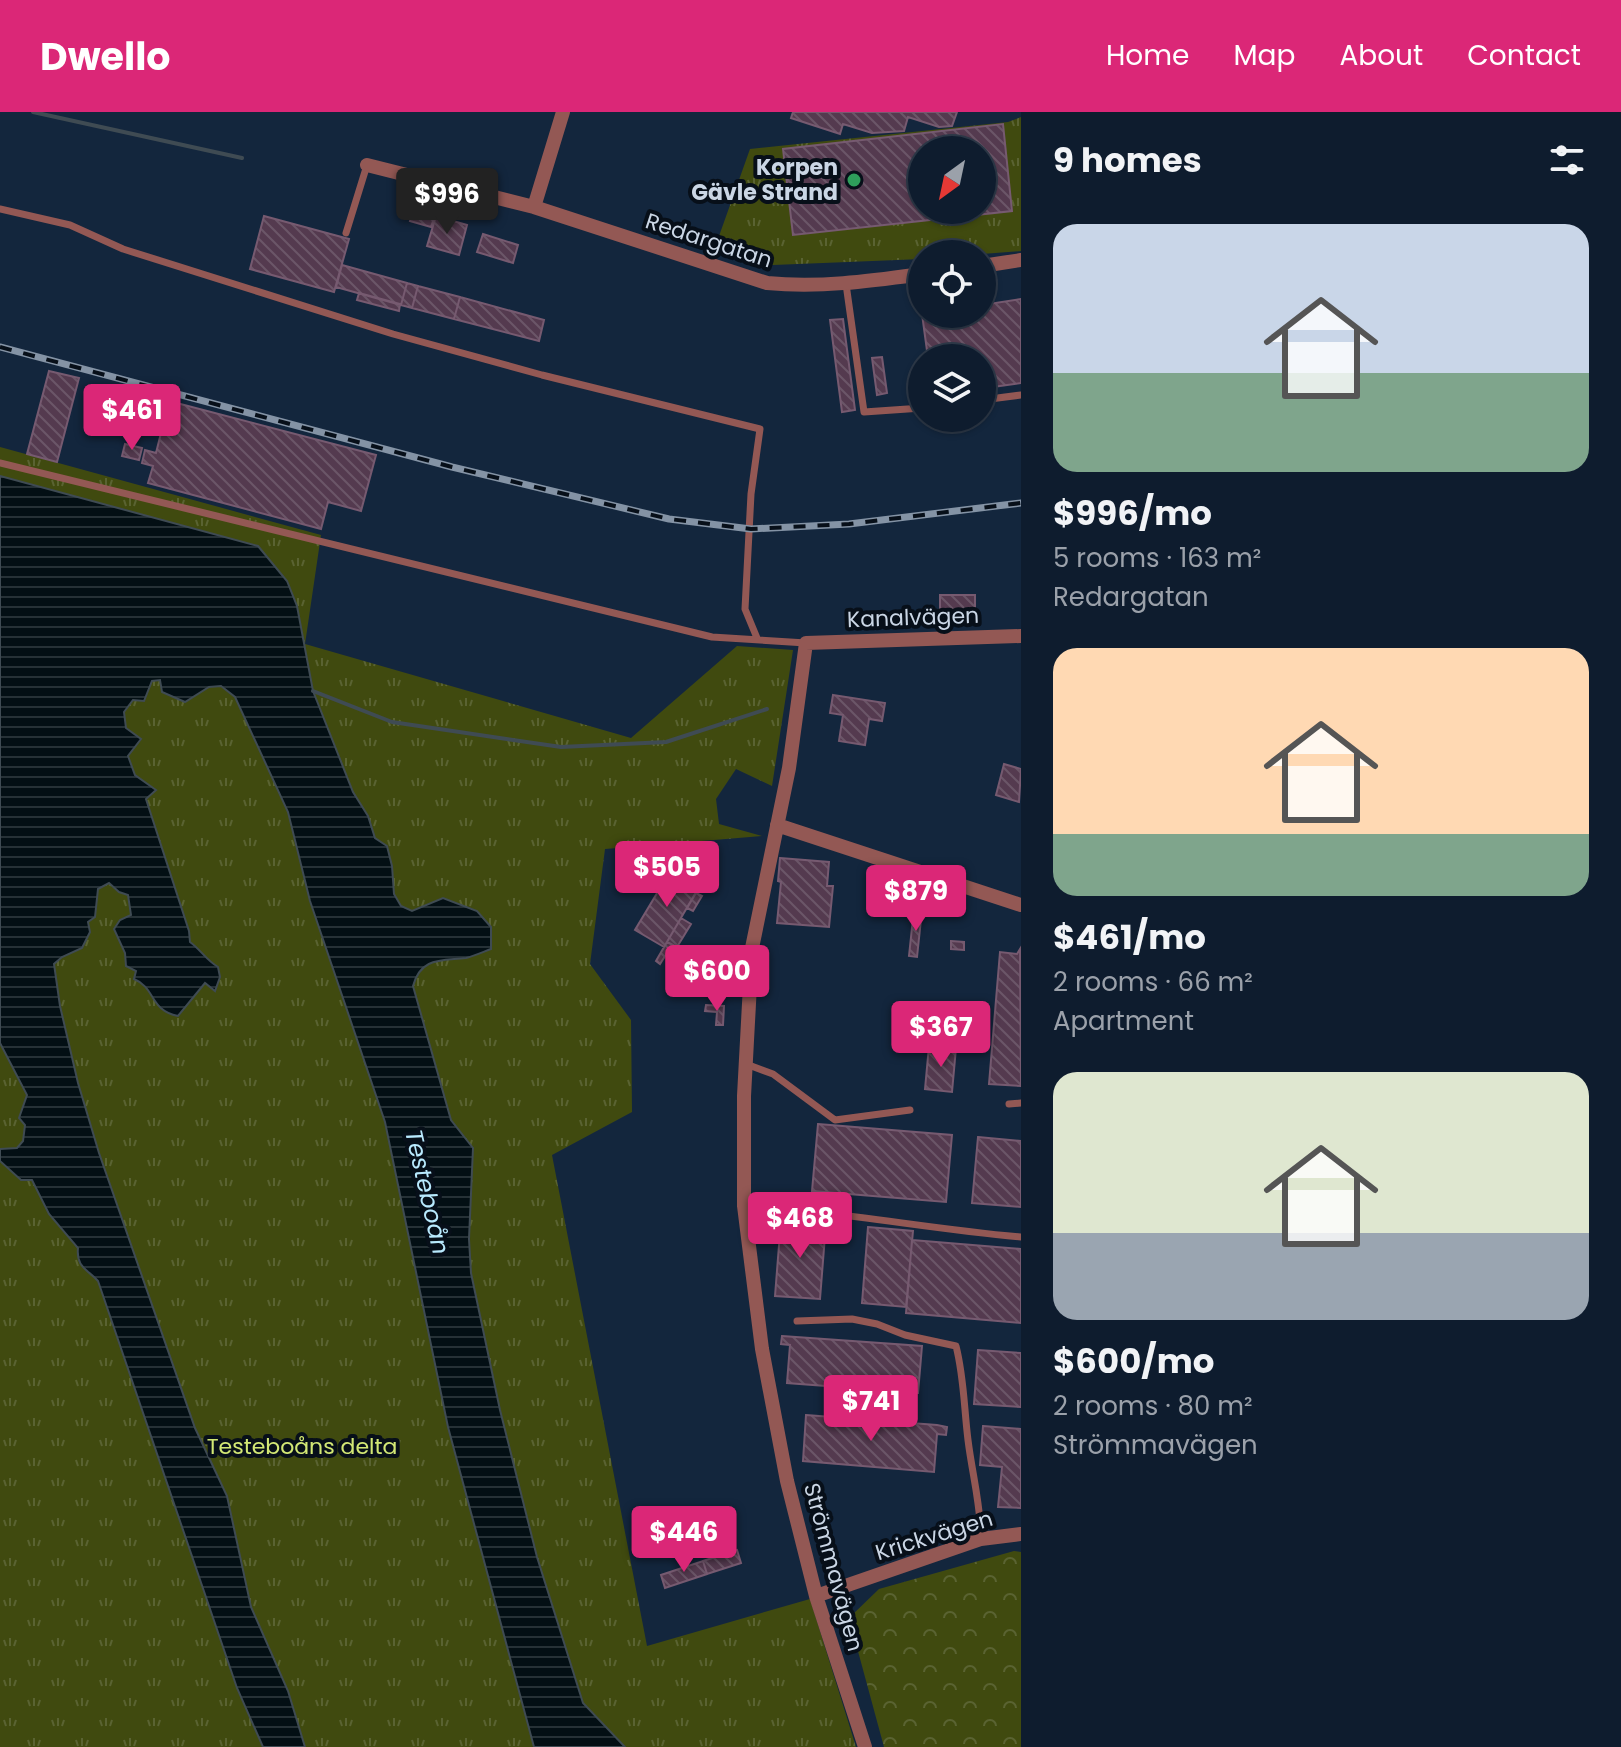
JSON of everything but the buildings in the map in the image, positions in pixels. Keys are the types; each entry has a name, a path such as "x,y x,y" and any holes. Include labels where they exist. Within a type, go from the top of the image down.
{"street":[{"path":"534,207 563,112"},
{"name":"Redargatan","path":"367,165 534,207 767,283 802,286 846,284 908,276"},
{"path":"996,264 1021,260"},
{"name":"Kanalvägen","path":"806,643 1021,636"},
{"name":"Strömmavägen","path":"806,643 789,768 752,948 746,1064 744,1206 762,1349 787,1481 816,1596 865,1747"},
{"path":"777,825 1021,905"},
{"name":"Krickvägen","path":"816,1596 981,1539 1021,1534"}],"lane":[{"path":"346,233 367,165"},
{"path":"0,209 70,225 123,249 393,334 760,429 751,494 745,609 757,638"},
{"path":"846,284 864,412 908,409"},
{"path":"996,398 1021,395"},
{"path":"0,463 698,634 806,643"},
{"path":"746,1064 773,1074 835,1120 910,1110"},
{"path":"1009,1104 1021,1103"},
{"path":"744,1206 840,1213 963,1232 1021,1237"},
{"path":"797,1321 852,1319 956,1346 962,1367 981,1539"}],"green space":[{"path":"1021,117 1021,251 996,253 996,240 908,240 908,260 773,265 713,253 750,149 1008,122"},
{"name":"Testeboåns delta","path":"0,447 321,535 305,644 631,738 737,646 793,650 772,786 736,769 716,799 719,824 762,836 605,849 590,964 631,1020 632,1112 552,1155 647,1646 810,1599 856,1747 0,1747"},
{"path":"1014,1551 1021,1552 1021,1747 884,1747 849,1618 879,1589"}],"water":[{"name":"Testeboån","path":"0,476 258,546 287,581 297,606 313,691 353,792 368,816 375,838 387,846 394,894 401,906 412,911 443,898 477,911 491,927 491,949 466,958 433,962 421,970 413,986 451,1120 473,1148 469,1239 471,1273 500,1410 537,1557 583,1703 625,1747 534,1747 448,1427 385,1122 310,901 288,812 235,697 221,686 209,687 185,702 162,692 160,680 152,681 144,701 133,700 124,712 126,728 141,739 128,756 135,775 156,790 146,799 190,942 218,967 220,977 215,991 205,983 178,1016 157,1004 146,988 134,979 136,971 126,966 125,953 114,929 120,920 131,915 128,895 109,883 98,889 95,917 88,922 90,932 82,948 54,964 60,1006 78,1083 99,1153 195,1428 227,1496 251,1607 288,1691 305,1747 263,1747 237,1688 98,1281 81,1264 78,1248 49,1214 32,1180 21,1180 0,1161 0,1149 17,1148 23,1141 25,1125 19,1118 27,1095 0,1043"}],"waterway":[{"path":"33,112 242,158"},
{"path":"313,691 392,722 561,747 666,742 767,709"}],"railway":[{"path":"0,347 452,467 669,519 751,529 849,524 1021,503"}],"place":[{"name":"Korpen Gävle Strand","path":"854,180"}]}
